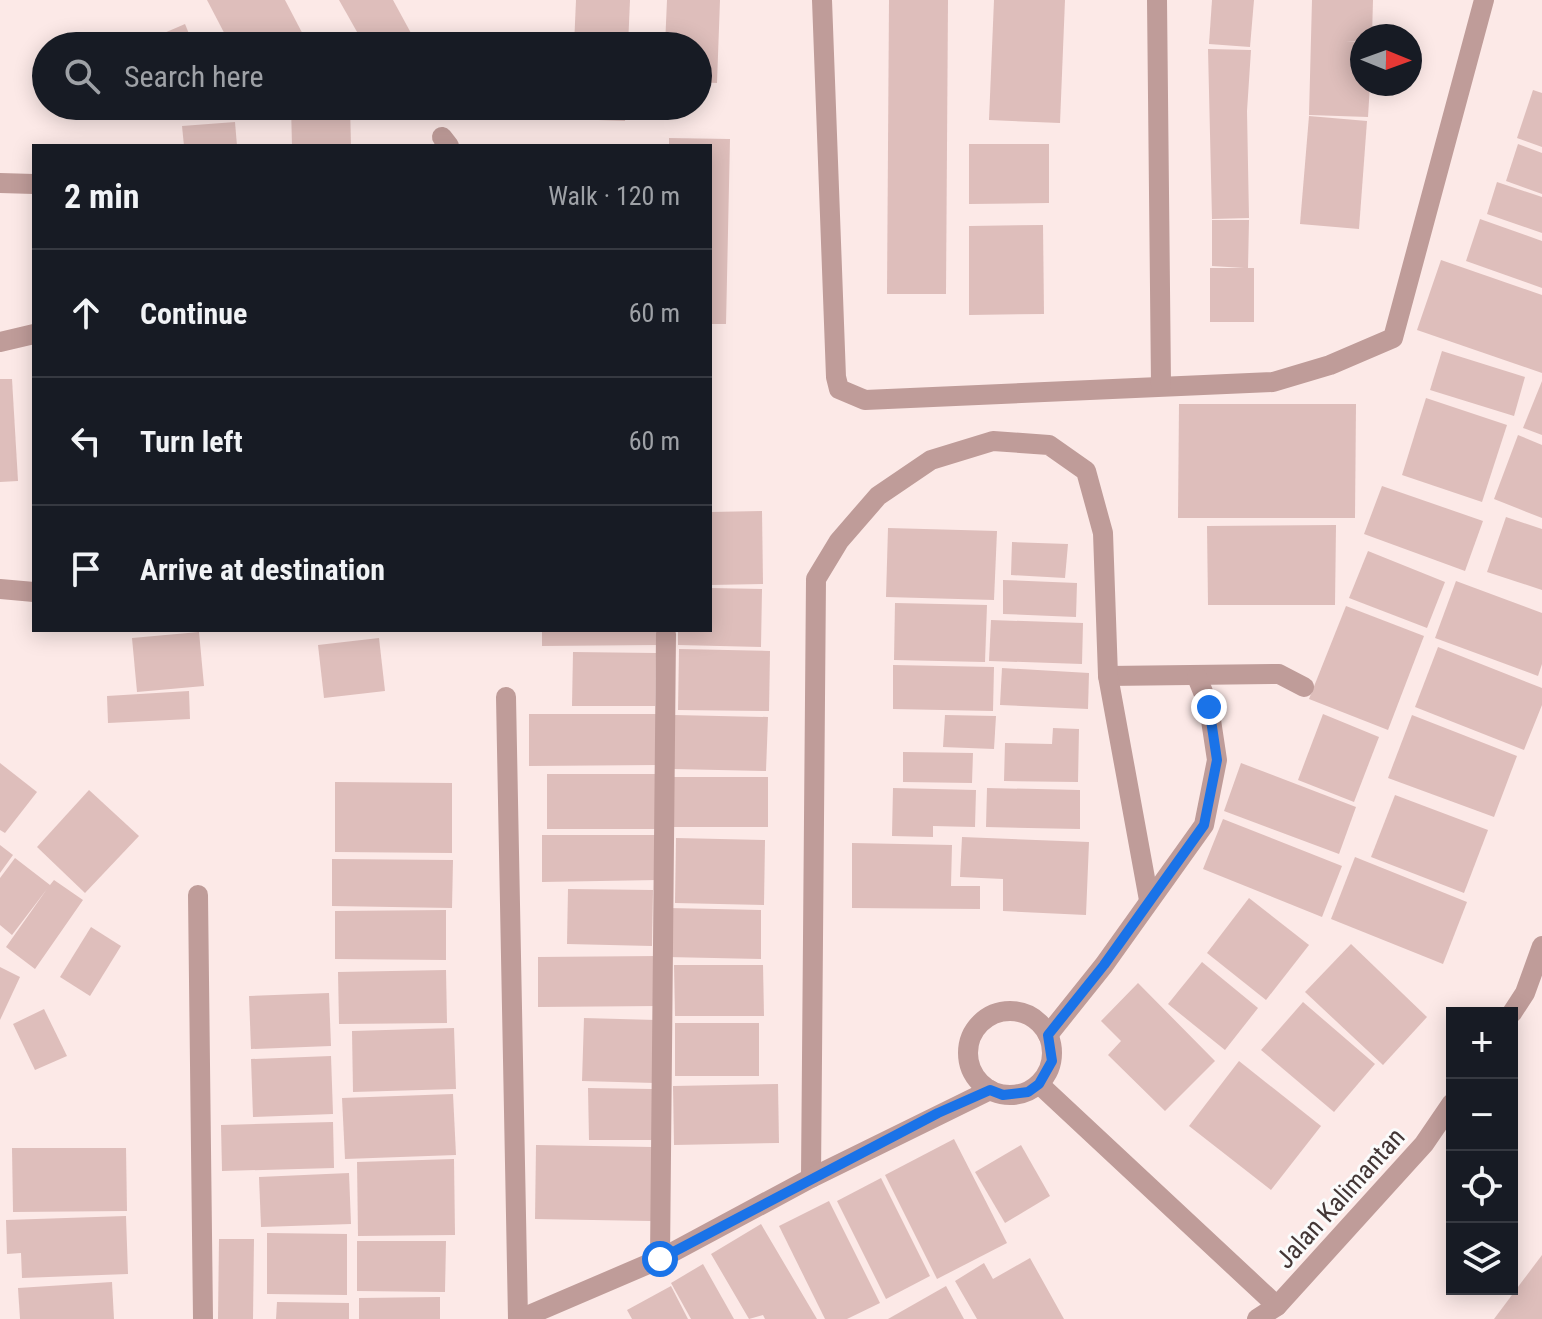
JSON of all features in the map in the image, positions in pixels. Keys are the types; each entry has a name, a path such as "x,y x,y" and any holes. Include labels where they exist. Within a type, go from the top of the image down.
{"street":[{"path":"822,0 839,389 865,400 1273,382 1330,365 1393,338 1484,0"},
{"path":"1157,0 1161,385"},
{"path":"0,183 32,184"},
{"path":"0,342 32,334"},
{"path":"811,1178 816,579 839,541 878,496 931,460 993,441 1049,445 1086,471 1103,533 1108,676 1149,900"},
{"path":"0,589 32,592"},
{"path":"660,1259 666,634"},
{"path":"1108,676 1279,674 1304,687"},
{"path":"1048,1035 1104,965 1204,825 1217,760 1209,707 1197,677"},
{"path":"506,697 519,1319 660,1259 811,1178 990,1090"},
{"path":"198,895 203,1319"},
{"path":"1516,1007 1525,993 1542,946"},
{"path":"1018,1012 1031,1016 1048,1035 1052,1061 1039,1084 1015,1095 990,1090 979,1083 968,1059 973,1033 981,1022 992,1015 1018,1012"},
{"path":"1039,1084 1277,1306"},
{"name":"Jalan Kalimantan","path":"1257,1319 1277,1306 1424,1144 1446,1112"}],"building":[{"path":"207,0 285,0 302,32 224,32"},
{"path":"339,0 393,0 410,32 357,32"},
{"path":"576,0 630,0 629,32 575,32"},
{"path":"667,0 720,0 717,83 712,83 712,32 666,32"},
{"path":"889,0 948,0 946,294 887,294"},
{"path":"994,0 1065,0 1060,123 989,120"},
{"path":"1212,0 1254,0 1250,47 1209,44"},
{"path":"1312,0 1373,0 1372,24 1350,24 1350,41 1346,41 1350,41 1350,96 1369,96 1368,117 1309,115"},
{"path":"185,24 188,32 166,32"},
{"path":"1208,49 1251,50 1247,111 1249,218 1212,219"},
{"path":"1533,90 1542,93 1542,147 1517,138"},
{"path":"1309,116 1367,121 1359,229 1300,224"},
{"path":"291,120 350,120 351,144 292,144"},
{"path":"235,122 237,144 184,144 182,126"},
{"path":"669,138 730,139 726,324 712,324 712,144 669,144"},
{"path":"969,144 1049,144 1049,203 969,204"},
{"path":"1518,144 1542,153 1542,194 1506,181"},
{"path":"1497,182 1542,197 1542,233 1487,214"},
{"path":"1480,219 1542,241 1542,288 1466,261"},
{"path":"1212,220 1249,220 1248,268 1254,268 1254,322 1210,322 1210,268 1244,268 1212,266"},
{"path":"1043,225 1044,314 969,315 969,226"},
{"path":"1441,260 1542,295 1542,373 1417,330"},
{"path":"1442,351 1525,377 1514,416 1430,390"},
{"path":"0,379 12,379 18,481 0,482"},
{"path":"1542,381 1542,435 1523,428"},
{"path":"1426,398 1507,425 1482,502 1402,475"},
{"path":"1179,404 1356,404 1355,518 1178,518"},
{"path":"1518,435 1542,445 1542,518 1494,499"},
{"path":"1382,486 1483,521 1465,571 1364,534"},
{"path":"762,511 763,584 712,585 712,512"},
{"path":"1506,517 1542,529 1542,590 1487,572"},
{"path":"1336,525 1335,605 1208,605 1207,526"},
{"path":"888,528 997,531 994,600 886,597"},
{"path":"1012,542 1068,544 1065,578 1011,575"},
{"path":"1368,551 1445,582 1427,628 1349,598"},
{"path":"1003,580 1077,583 1076,617 1003,614"},
{"path":"1456,581 1542,613 1542,664 1538,676 1435,638"},
{"path":"712,588 762,589 761,647 678,645 678,632 712,632"},
{"path":"895,603 987,605 985,662 894,660"},
{"path":"1346,606 1424,636 1388,730 1309,699"},
{"path":"991,620 1083,623 1082,664 989,661"},
{"path":"199,632 204,686 137,692 132,638"},
{"path":"542,632 659,632 659,645 542,646"},
{"path":"379,638 385,691 324,698 318,645"},
{"path":"1438,647 1542,688 1542,705 1524,750 1415,707"},
{"path":"679,649 770,651 769,711 678,710"},
{"path":"573,652 656,653 655,706 572,706"},
{"path":"893,665 994,667 993,711 893,709"},
{"path":"1002,668 1089,673 1088,709 1000,705"},
{"path":"189,691 190,719 108,723 107,696"},
{"path":"529,714 658,714 659,765 529,766"},
{"path":"1323,714 1379,737 1354,802 1298,780"},
{"path":"674,715 768,717 766,771 673,769"},
{"path":"945,715 996,716 994,749 943,747"},
{"path":"1412,715 1517,756 1494,817 1388,778"},
{"path":"1053,728 1079,729 1078,782 1004,781 1005,743 1052,744"},
{"path":"903,752 973,753 972,783 903,782"},
{"path":"0,763 37,792 5,833 0,830"},
{"path":"1241,763 1356,807 1339,854 1224,811"},
{"path":"547,774 656,774 656,829 547,829"},
{"path":"669,777 768,777 768,827 669,827"},
{"path":"335,782 452,783 452,853 335,852"},
{"path":"893,788 976,790 975,827 933,826 933,837 892,836"},
{"path":"987,788 1080,790 1080,829 986,827"},
{"path":"89,790 139,836 85,893 37,847"},
{"path":"1395,795 1488,830 1464,893 1371,857"},
{"path":"1223,819 1342,866 1322,917 1203,869"},
{"path":"542,835 658,835 658,880 542,882"},
{"path":"962,837 1089,842 1086,915 1003,911 1003,879 960,877"},
{"path":"676,838 765,840 764,905 675,903"},
{"path":"852,843 952,845 951,886 980,886 980,909 852,908"},
{"path":"0,845 13,855 0,873"},
{"path":"1355,857 1467,902 1443,964 1331,919"},
{"path":"15,858 50,885 54,880 83,900 35,969 6,947 47,889 12,935 0,925 0,878"},
{"path":"332,859 453,860 452,908 332,906"},
{"path":"568,889 653,890 652,946 567,944"},
{"path":"1249,898 1309,945 1266,1000 1207,953"},
{"path":"668,908 761,910 761,959 667,957"},
{"path":"446,910 446,960 335,959 335,911"},
{"path":"91,927 121,946 90,996 60,977"},
{"path":"1351,944 1427,1017 1383,1065 1305,992"},
{"path":"658,956 659,1006 538,1007 538,957"},
{"path":"1202,962 1258,1008 1225,1050 1168,1004"},
{"path":"674,965 763,965 764,1016 675,1016"},
{"path":"0,967 20,977 0,1020"},
{"path":"446,970 447,1023 339,1024 338,972"},
{"path":"1138,983 1215,1061 1165,1111 1108,1055 1121,1041 1101,1021"},
{"path":"329,993 331,1046 251,1049 249,996"},
{"path":"1303,1002 1375,1064 1334,1112 1261,1050"},
{"path":"44,1009 67,1056 35,1070 13,1024"},
{"path":"584,1018 656,1020 655,1083 582,1081"},
{"path":"675,1023 759,1023 759,1076 675,1076"},
{"path":"454,1028 456,1089 353,1092 352,1031"},
{"path":"331,1056 333,1114 253,1117 251,1059"},
{"path":"1239,1061 1321,1126 1271,1190 1189,1126"},
{"path":"778,1084 779,1143 674,1145 673,1086"},
{"path":"588,1088 652,1089 652,1140 589,1140"},
{"path":"453,1094 456,1155 345,1159 342,1098"},
{"path":"333,1122 334,1168 222,1171 221,1125"},
{"path":"954,1139 1007,1243 937,1279 885,1175"},
{"path":"536,1145 652,1147 651,1221 535,1219"},
{"path":"1021,1145 1050,1196 1005,1223 975,1172"},
{"path":"12,1148 126,1148 127,1211 13,1212"},
{"path":"454,1159 455,1235 358,1236 357,1162"},
{"path":"349,1173 351,1224 261,1227 259,1177"},
{"path":"881,1178 930,1276 886,1299 837,1201"},
{"path":"829,1201 880,1303 847,1319 825,1319 779,1226"},
{"path":"126,1216 128,1274 22,1278 21,1253 7,1254 6,1220"},
{"path":"761,1224 817,1319 765,1319 763,1315 749,1319 711,1254"},
{"path":"267,1233 347,1234 347,1295 267,1294"},
{"path":"219,1239 254,1239 253,1319 218,1319"},
{"path":"357,1241 446,1241 445,1292 357,1291"},
{"path":"1542,1255 1542,1319 1494,1319 1512,1295 1518,1295 1518,1287"},
{"path":"1030,1258 1064,1319 977,1319 955,1281 984,1263 993,1279"},
{"path":"703,1264 734,1319 691,1319 671,1283"},
{"path":"112,1282 114,1319 20,1319 18,1288"},
{"path":"671,1286 688,1319 632,1319 627,1310"},
{"path":"946,1286 964,1319 888,1319"},
{"path":"440,1297 440,1319 359,1319 359,1298"},
{"path":"277,1302 349,1303 349,1319 276,1319"}],"route":[{"path":"660,1259 938,1113 990,1090 1015,1095 1028,1092 1039,1084 1052,1061 1048,1035 1104,965 1204,825 1217,760 1209,707"}]}
